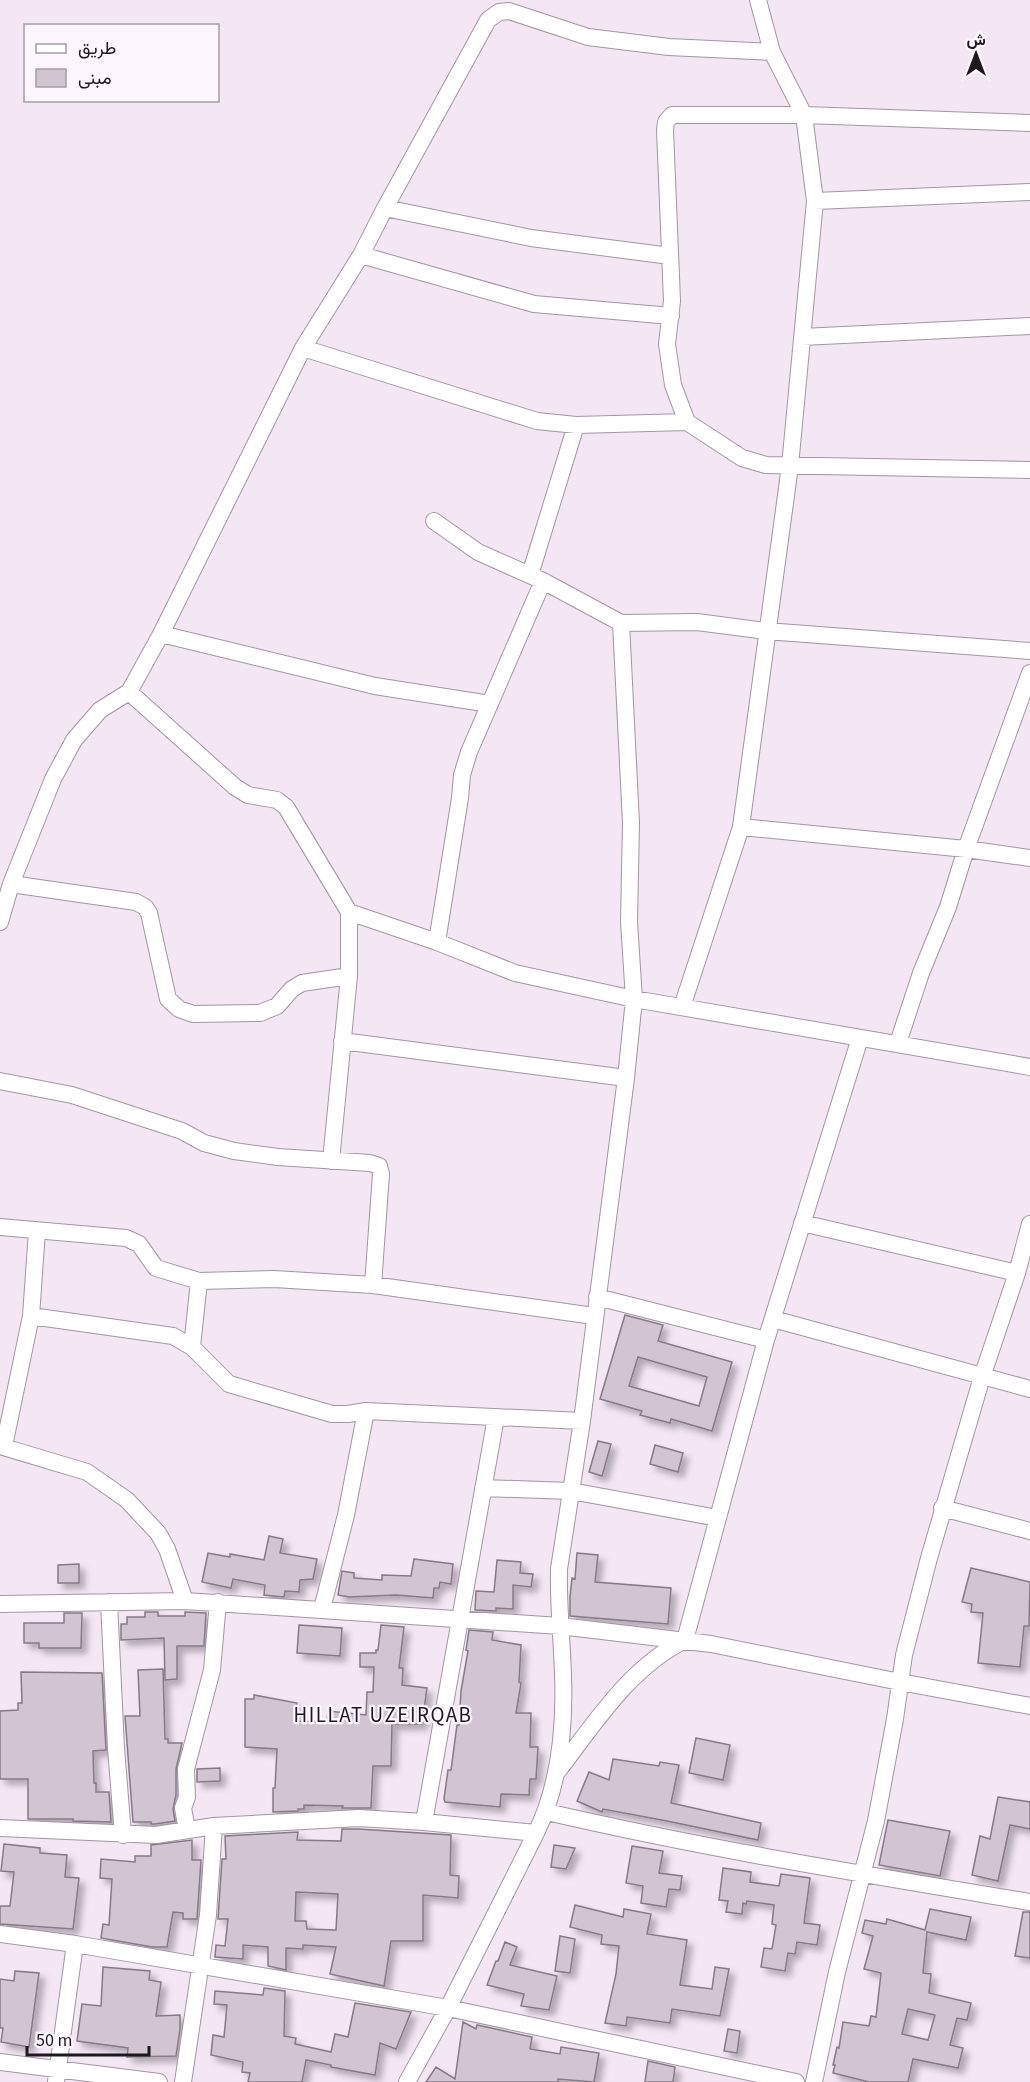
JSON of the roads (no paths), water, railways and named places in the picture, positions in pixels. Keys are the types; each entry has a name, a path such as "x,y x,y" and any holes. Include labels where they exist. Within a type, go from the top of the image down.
{"street":[{"path":"681,1007 741,827 790,466 815,201 804,115 772,52 758,0"},
{"path":"0,922 11,884 53,779 74,741 100,710 129,692 161,634 303,348 361,255 488,20 499,12 509,11 588,37 669,47 772,52"},
{"path":"687,422 673,385 668,344 672,301 665,130 666,122 672,115 804,115 1030,123"},
{"path":"815,201 1030,192"},
{"path":"385,208 531,238 670,256"},
{"path":"361,255 534,304 670,316"},
{"path":"802,337 1030,326"},
{"path":"303,348 537,421 576,424 687,422 742,458 766,465 1030,470"},
{"path":"437,942 462,775 537,578 576,424"},
{"path":"434,521 478,552 537,578 621,623 697,622 766,631 1030,651"},
{"path":"407,2082 448,2008 547,1812 557,1772 563,1694 559,1569 582,1421 634,999 629,922 631,823 621,623"},
{"path":"161,634 375,686 490,704"},
{"path":"898,1043 921,973 948,907 966,849 1030,673"},
{"path":"129,692 235,787 248,795 277,800 286,807 349,912 349,976 331,1161"},
{"path":"741,827 966,849 1030,858"},
{"path":"11,884 136,902 145,907 149,913 168,999 180,1009 193,1014 260,1013 277,1006 292,989 302,983 349,976"},
{"path":"349,912 515,972 634,999 1030,1067"},
{"path":"557,1772 635,1674 667,1649 685,1640 766,1340 860,1038"},
{"path":"342,1041 626,1078"},
{"path":"0,1081 72,1095 182,1131 204,1143 234,1151 278,1158 370,1163 379,1166 381,1174 373,1285"},
{"path":"802,1223 1017,1273"},
{"path":"0,1227 126,1238 139,1244 156,1268 199,1281 274,1279 373,1285 594,1316"},
{"path":"814,2082 837,1972 882,1790 908,1638 942,1508 1029,1229"},
{"path":"37,1231 31,1316 7,1390 2,1446 87,1472 127,1500 163,1541 185,1601"},
{"path":"192,1347 199,1281"},
{"path":"597,1297 766,1340"},
{"path":"31,1316 173,1336 192,1347 229,1384 332,1414 366,1411 582,1421"},
{"path":"773,1319 1030,1389"},
{"path":"322,1609 346,1515 366,1411"},
{"path":"424,1822 496,1417"},
{"path":"483,1488 571,1491 718,1518"},
{"path":"942,1508 1030,1531"},
{"path":"110,1602 116,1748 123,1835"},
{"path":"187,1830 183,1808 187,1797 186,1769 212,1670 218,1602"},
{"path":"0,1604 218,1602 560,1626 685,1640 1030,1706"},
{"path":"547,1812 624,1830 1030,1902"},
{"path":"0,1828 156,1835 214,1826 359,1818 536,1833"},
{"path":"183,2082 202,1966 214,1826"},
{"path":"0,1934 75,1944 448,2008 796,2082"},
{"path":"57,2076 75,1944"},
{"path":"0,2062 57,2076 159,2082"}],"district":[{"name":"HILLAT UZEIRQAB","path":"383,1715"}]}
